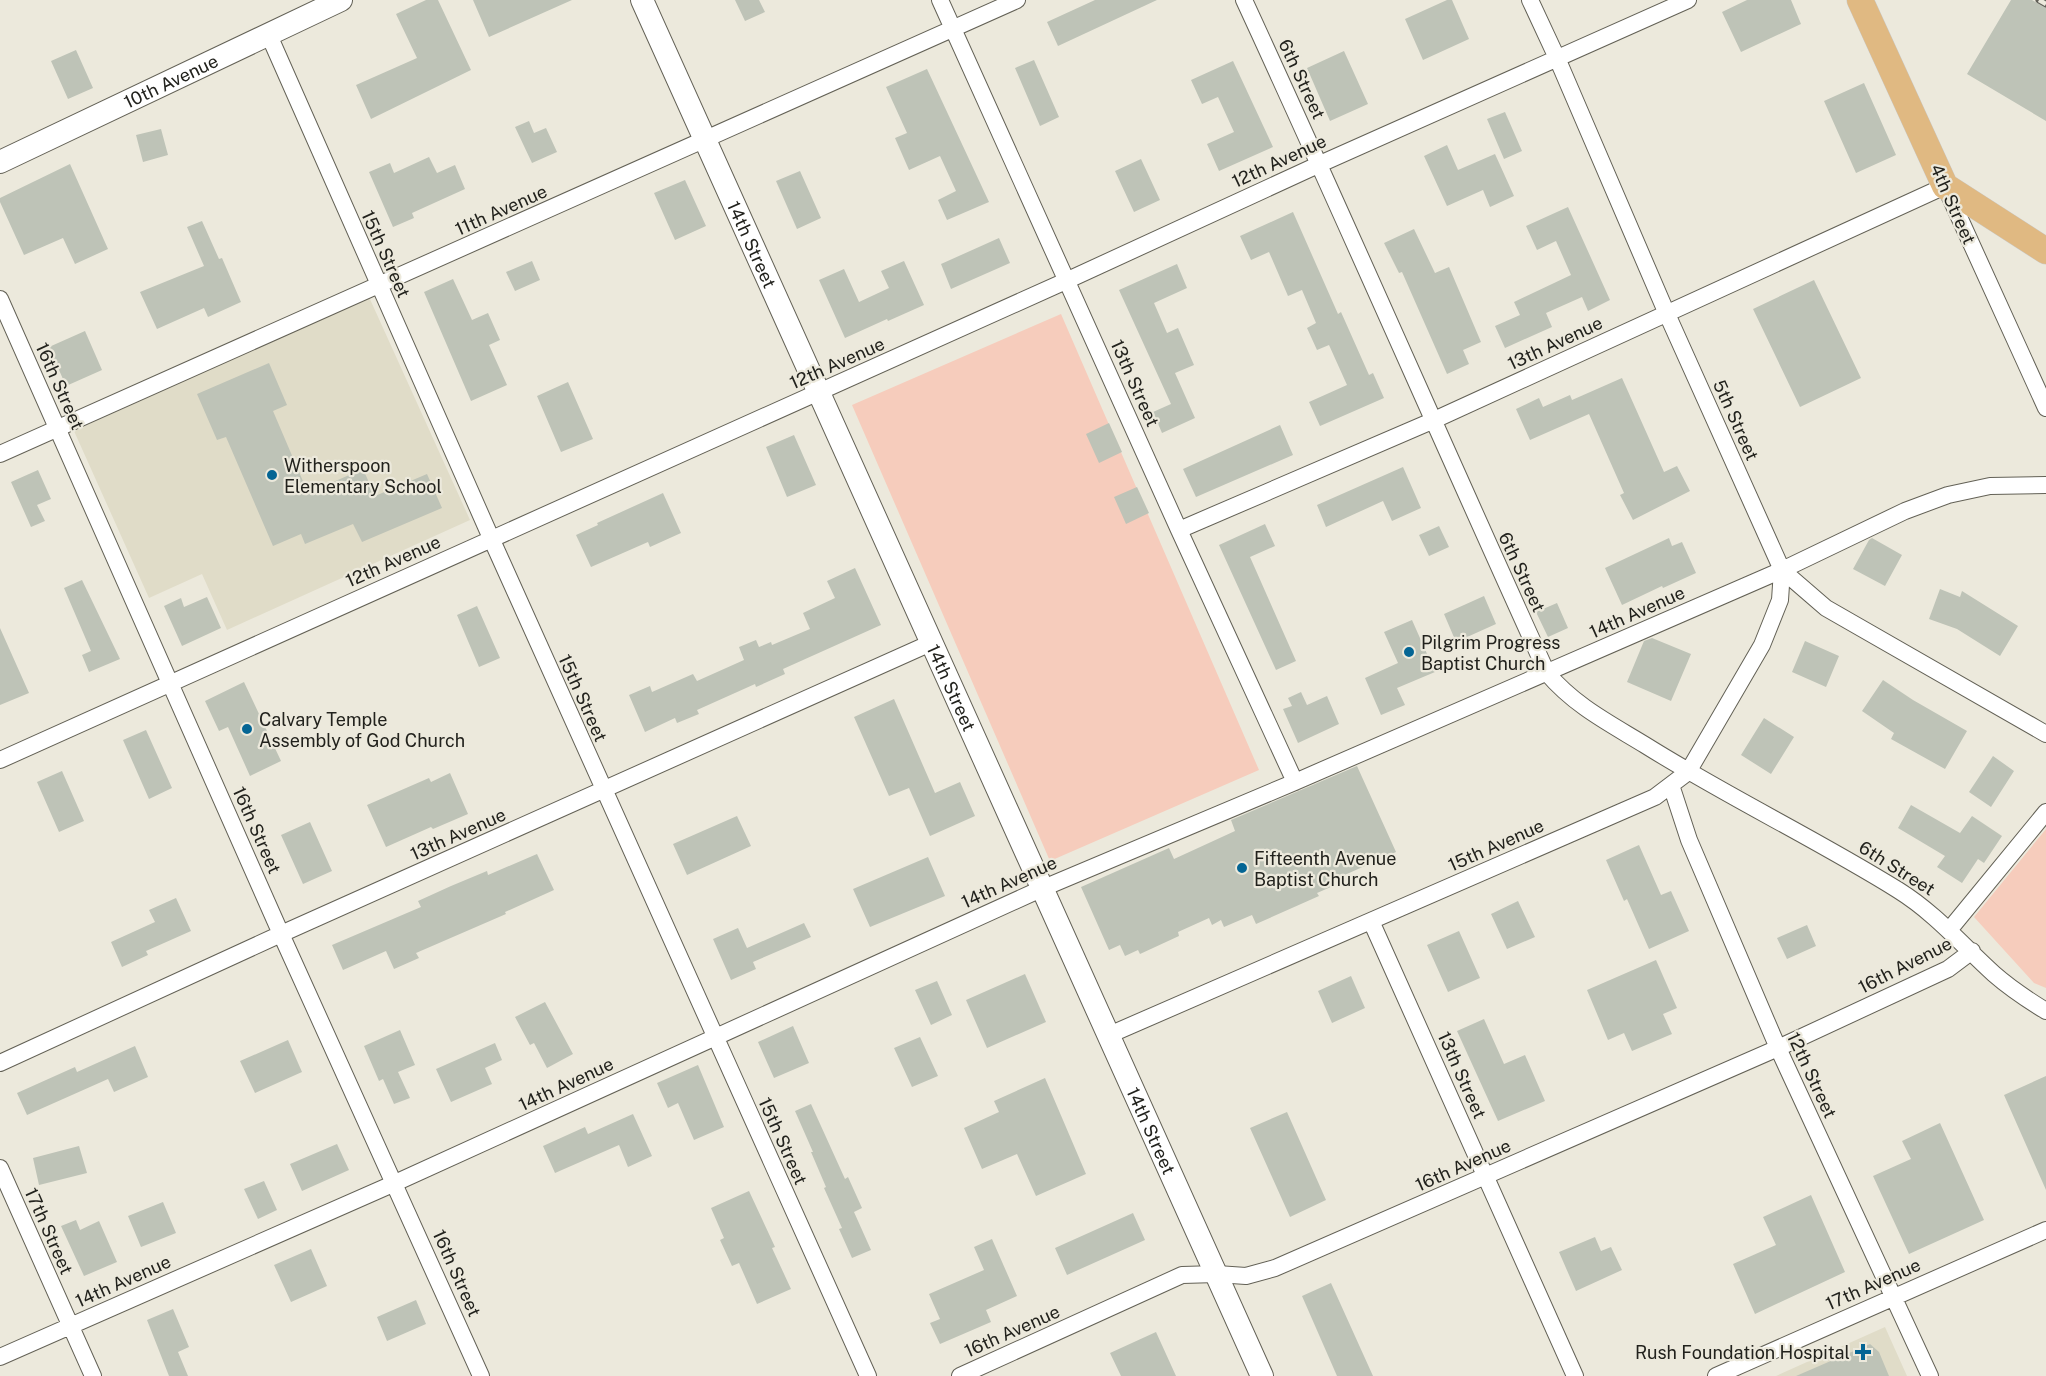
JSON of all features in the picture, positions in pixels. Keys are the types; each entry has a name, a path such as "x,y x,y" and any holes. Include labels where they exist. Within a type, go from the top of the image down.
{"main road":[{"name":"10th Avenue","path":"0,162 341,0"},
{"name":"14th Street","path":"642,0 1262,1376"},
{"name":"4th Street","path":"1860,0 1945,186"},
{"path":"1945,186 2046,251"}],"street":[{"name":"13th Street","path":"940,0 1295,782"},
{"name":"11th Avenue","path":"0,454 1017,0"},
{"name":"6th Street","path":"1244,0 1320,164 1432,421 1547,673 1574,701 1688,772 1890,885 1927,909 1995,975 2046,1011"},
{"name":"5th Street","path":"1530,0 1666,314 1782,570 1826,608 2046,734"},
{"name":"12th Avenue","path":"0,760 1688,0"},
{"name":"15th Street","path":"268,33 603,790 868,1376"},
{"name":"13th Avenue","path":"1179,530 1432,421 1945,186"},
{"name":"4th Street","path":"1945,186 2046,408"},
{"name":"16th Street","path":"0,299 281,934 481,1376"},
{"name":"14th Avenue","path":"0,1357 395,1183 1041,889 1547,673 1782,570 1905,511 1948,495 1990,486 2046,485"},
{"name":"15th Avenue","path":"1109,1035 1655,796 1671,785 1688,772 1769,630 1780,600 1782,570"},
{"name":"13th Avenue","path":"0,1063 281,934 933,642"},
{"name":"12th Street","path":"1671,785 1689,840 1778,1048 1930,1376"},
{"name":"16th Avenue","path":"1950,929 2046,812"},
{"name":"13th Street","path":"1371,921 1575,1376"},
{"name":"16th Avenue","path":"960,1376 1182,1275 1246,1276 1275,1268 1778,1048 1948,969 1972,951"},
{"name":"17th Street","path":"0,1168 93,1376"},
{"name":"17th Avenue","path":"1716,1376 2046,1230"}],"shaded area":[{"name":"Witherspoon Elementary School","path":"369,297 470,520 227,630 202,574 149,598 74,431"},
{"path":"1061,314 1259,770 1050,861 852,405"},
{"path":"2046,829 2046,988 2034,983 1974,917"},
{"name":"Rush Foundation Hospital","path":"1885,1327 1907,1376 1776,1376"}],"building":[{"path":"426,0 438,0 471,70 371,119 356,85 417,58 396,14"},
{"path":"473,0 572,0 489,37"},
{"path":"735,0 759,0 765,12 745,21"},
{"path":"1095,0 1157,0 1058,46 1047,22"},
{"path":"1447,0 1452,0 1469,39 1423,60 1405,19"},
{"path":"1747,0 1791,0 1801,24 1741,52 1722,12"},
{"path":"2011,0 2032,0 2046,8 2046,121 1967,74"},
{"path":"76,50 93,88 68,99 51,61"},
{"path":"1344,51 1368,104 1330,121 1307,68"},
{"path":"1034,60 1059,117 1040,126 1015,68"},
{"path":"1233,61 1273,147 1219,171 1207,144 1234,132 1218,97 1202,104 1191,80"},
{"path":"927,69 989,202 947,220 938,200 956,191 940,156 909,170 895,138 907,133 886,87"},
{"path":"1864,83 1896,155 1856,173 1824,101"},
{"path":"1505,112 1522,151 1504,159 1487,119"},
{"path":"529,121 534,133 546,128 557,152 532,163 515,127"},
{"path":"161,129 168,155 143,162 136,135"},
{"path":"1447,145 1458,170 1495,154 1514,196 1490,207 1483,190 1447,206 1424,156"},
{"path":"429,157 437,173 455,165 465,189 412,213 414,218 393,227 369,172 390,163 394,173"},
{"path":"1141,159 1160,200 1134,212 1115,171"},
{"path":"70,164 108,249 75,264 63,238 24,255 0,198"},
{"path":"800,171 821,218 797,229 776,181"},
{"path":"685,180 706,226 675,240 654,193"},
{"path":"1568,207 1610,300 1588,311 1582,297 1546,313 1552,327 1505,348 1495,326 1520,315 1514,302 1571,275 1556,241 1537,250 1526,226"},
{"path":"1293,212 1338,314 1341,312 1369,375 1373,373 1384,398 1320,426 1309,402 1347,385 1329,345 1317,350 1307,328 1316,323 1302,290 1288,296 1269,252 1251,260 1240,236"},
{"path":"202,221 219,259 222,258 241,302 208,317 204,308 157,329 140,292 204,266 187,227"},
{"path":"1414,229 1435,273 1449,267 1481,342 1463,350 1469,364 1447,374 1402,272 1399,273 1384,243"},
{"path":"999,238 1010,263 951,289 941,264"},
{"path":"532,261 540,280 515,291 506,272"},
{"path":"904,261 924,305 845,338 819,280 844,269 859,302 889,288 881,271"},
{"path":"1177,264 1187,288 1154,303 1167,333 1178,328 1194,365 1175,373 1195,418 1162,433 1153,412 1171,404 1119,290"},
{"path":"453,279 472,320 488,313 500,340 489,345 507,385 471,401 424,292"},
{"path":"1814,280 1861,378 1800,407 1753,309"},
{"path":"85,331 102,370 66,386 49,347"},
{"path":"269,363 287,405 273,411 308,493 363,469 375,496 427,474 442,508 362,542 353,524 305,544 301,534 273,546 226,437 217,440 197,394"},
{"path":"1622,378 1664,472 1677,466 1690,491 1633,520 1620,495 1624,493 1589,414 1530,440 1516,409 1539,398 1543,407 1570,395 1572,400"},
{"path":"568,382 593,439 561,452 537,396"},
{"path":"1109,423 1122,452 1099,463 1086,434"},
{"path":"1280,425 1293,455 1196,497 1183,469"},
{"path":"794,435 816,485 787,497 766,447"},
{"path":"1403,467 1421,508 1392,521 1383,501 1326,527 1317,505"},
{"path":"38,470 51,499 37,505 45,521 31,527 11,482"},
{"path":"1137,487 1149,513 1126,524 1114,497"},
{"path":"663,493 681,533 650,547 648,542 591,567 576,535"},
{"path":"1265,524 1275,546 1250,557 1296,661 1276,670 1219,545"},
{"path":"1439,526 1449,547 1429,556 1419,535"},
{"path":"1669,538 1672,546 1682,542 1696,573 1622,605 1605,568"},
{"path":"1872,538 1902,555 1885,586 1853,569"},
{"path":"855,568 881,625 783,669 785,674 756,687 755,684 697,710 699,714 677,723 675,718 645,732 629,695 650,686 652,692 693,674 697,681 744,660 739,647 756,640 759,647 771,642 772,645 810,629 803,613 835,598 827,581"},
{"path":"82,580 120,659 89,672 82,655 91,651 64,588"},
{"path":"1940,589 1960,597 1962,591 2018,626 2000,656 1957,629 1929,619"},
{"path":"1484,596 1496,624 1456,642 1444,614"},
{"path":"207,597 221,628 182,646 164,606 181,598 184,607"},
{"path":"1557,603 1568,628 1548,637 1536,612"},
{"path":"477,606 500,658 479,667 457,615"},
{"path":"1412,620 1435,672 1397,688 1405,705 1381,715 1365,678 1398,663 1384,632"},
{"path":"0,628 29,693 0,705"},
{"path":"1652,638 1691,654 1671,701 1627,682 1644,641"},
{"path":"1805,641 1839,656 1826,687 1792,672"},
{"path":"1883,680 1967,731 1945,769 1891,739 1894,733 1862,711"},
{"name":"Calvary Temple Assembly of God Church","path":"244,682 281,761 250,776 228,727 219,731 205,701"},
{"path":"1301,692 1307,705 1327,696 1339,724 1298,743 1283,709 1292,706 1288,698"},
{"path":"894,699 935,793 960,782 975,816 930,836 909,788 889,796 854,717"},
{"path":"1764,718 1794,737 1771,774 1741,755"},
{"path":"146,730 172,788 149,799 123,740"},
{"path":"1993,756 2014,771 1991,807 1969,792"},
{"name":"Fifteenth Avenue Baptist Church","path":"1357,766 1396,852 1338,878 1340,883 1317,893 1319,896 1256,924 1252,915 1224,927 1221,920 1212,925 1209,918 1178,932 1179,936 1140,954 1138,950 1125,956 1120,945 1109,950 1081,887 1169,848 1174,859 1235,831 1231,820"},
{"path":"62,771 84,821 59,832 37,782"},
{"path":"450,773 468,814 386,847 367,805 429,778 431,782"},
{"path":"1911,805 1960,833 1972,816 2002,836 1984,863 1978,859 1962,883 1937,867 1945,856 1898,828"},
{"path":"737,816 751,846 687,875 673,844"},
{"path":"310,822 332,871 303,884 281,835"},
{"path":"1639,845 1661,895 1671,891 1689,931 1649,949 1627,899 1624,901 1606,860"},
{"path":"537,854 554,890 505,912 506,914 416,953 419,958 394,969 386,951 343,970 332,945 421,907 418,901 451,886 487,871 488,875"},
{"path":"928,857 945,896 870,927 853,889"},
{"path":"176,898 191,931 146,951 148,955 122,967 111,942 155,922 149,910"},
{"path":"1518,901 1535,937 1507,949 1491,914"},
{"path":"804,923 811,937 753,962 756,969 731,980 713,939 738,928 747,948"},
{"path":"1807,925 1816,946 1787,959 1777,938"},
{"path":"1459,931 1480,978 1448,992 1427,945"},
{"path":"1656,960 1677,1008 1663,1014 1672,1034 1632,1051 1624,1033 1608,1040 1587,990"},
{"path":"1025,974 1046,1022 987,1048 966,1000"},
{"path":"1351,976 1365,1008 1332,1023 1318,991"},
{"path":"937,981 952,1015 931,1025 915,990"},
{"path":"545,1002 573,1054 547,1068 534,1043 530,1045 515,1017"},
{"path":"1484,1019 1504,1064 1525,1055 1545,1101 1498,1121 1457,1031"},
{"path":"793,1026 809,1063 774,1078 758,1042"},
{"path":"400,1030 415,1065 398,1072 410,1098 394,1104 383,1079 379,1081 364,1046"},
{"path":"920,1037 938,1076 912,1087 894,1048"},
{"path":"288,1040 302,1072 255,1093 240,1061"},
{"path":"495,1043 502,1060 485,1068 492,1084 451,1102 436,1069"},
{"path":"135,1046 148,1077 114,1092 108,1079 27,1115 17,1093 75,1067 77,1072"},
{"path":"698,1065 724,1127 694,1140 678,1103 668,1108 657,1083"},
{"path":"2046,1076 2046,1190 2004,1095"},
{"path":"1045,1078 1086,1174 1036,1196 1017,1154 982,1169 964,1128 999,1112 994,1101"},
{"path":"811,1104 845,1179 848,1177 862,1208 854,1212 871,1250 852,1258 839,1229 842,1228 824,1188 826,1187 811,1152 813,1152 795,1111"},
{"path":"1287,1112 1326,1200 1290,1217 1250,1128"},
{"path":"633,1114 652,1156 628,1167 619,1145 555,1173 543,1146 585,1127 588,1134"},
{"path":"1940,1123 1984,1220 1909,1254 1873,1176 1911,1159 1902,1141"},
{"path":"337,1144 349,1170 302,1191 290,1164"},
{"path":"79,1146 87,1173 39,1185 33,1158"},
{"path":"264,1181 277,1210 258,1219 244,1189"},
{"path":"749,1191 775,1247 772,1248 791,1289 757,1304 739,1263 732,1266 720,1240 724,1238 711,1208"},
{"path":"1811,1195 1845,1272 1755,1314 1733,1264 1776,1245 1763,1217"},
{"path":"163,1202 176,1233 141,1247 128,1216"},
{"path":"1133,1213 1145,1240 1067,1275 1055,1248"},
{"path":"76,1220 80,1230 99,1221 117,1262 84,1276 61,1226"},
{"path":"1595,1237 1601,1251 1611,1247 1622,1270 1576,1291 1559,1252"},
{"path":"992,1239 1017,1296 986,1310 991,1322 940,1344 930,1323 940,1319 929,1294 984,1270 974,1247"},
{"path":"311,1249 327,1286 291,1302 274,1265"},
{"path":"1331,1283 1373,1376 1337,1376 1302,1296"},
{"path":"416,1300 426,1324 387,1341 377,1317"},
{"path":"173,1309 189,1347 178,1352 188,1376 169,1376 147,1320"},
{"path":"1156,1332 1176,1376 1121,1376 1110,1353"},
{"path":"1870,1344 1879,1352 1889,1376 1796,1376"}],"railway":[{"path":"2039,0 2046,4"}],"place":[{"name":"Witherspoon Elementary School","path":"272,475"},
{"name":"Pilgrim Progress Baptist Church","path":"1409,652"},
{"name":"Calvary Temple Assembly of God Church","path":"247,729"},
{"name":"Fifteenth Avenue Baptist Church","path":"1242,868"},
{"name":"Rush Foundation Hospital","path":"1863,1352"}]}
